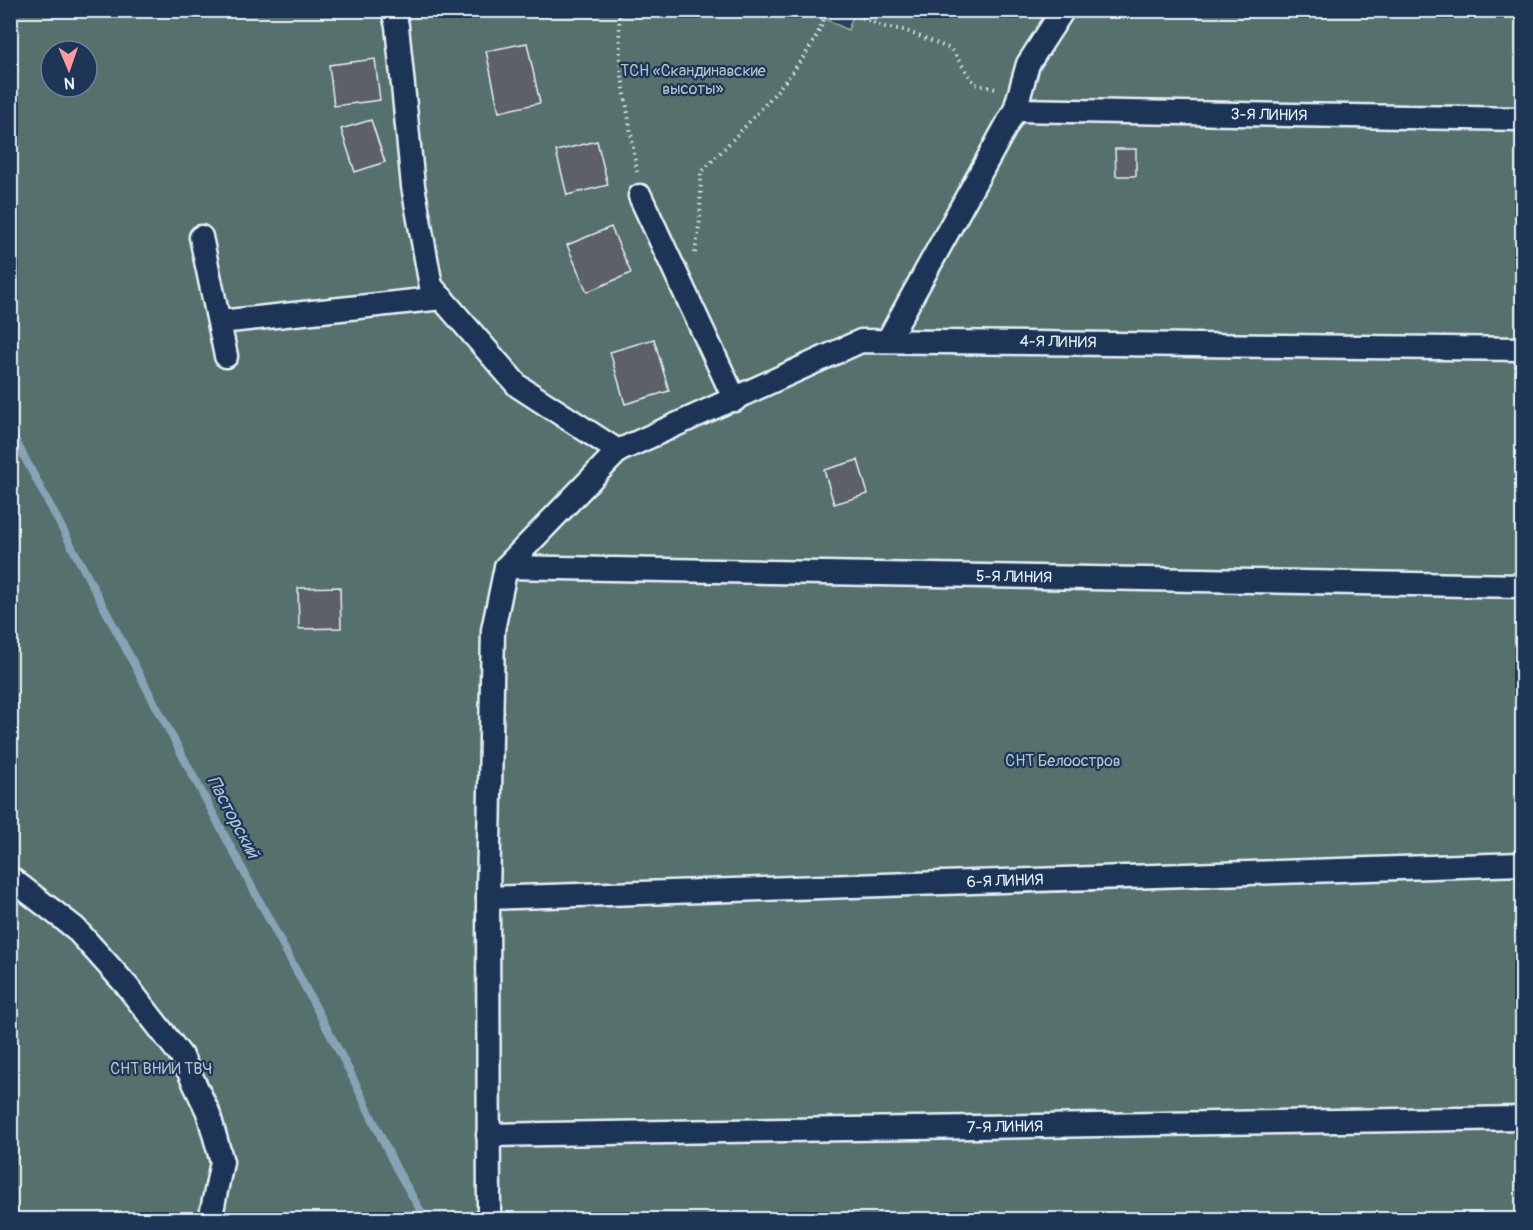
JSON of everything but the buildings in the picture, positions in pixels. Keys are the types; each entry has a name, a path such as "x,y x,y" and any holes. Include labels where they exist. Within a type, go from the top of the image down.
{"street":[{"path":"393,10 397,26 413,186 431,286 518,386 618,451 507,567 493,630 488,898 489,1220"},
{"path":"888,340 1018,101 1028,64 1063,10"},
{"name":"3-Я ЛИНИЯ","path":"1018,101 1522,119"},
{"path":"640,196 735,400"},
{"path":"201,237 226,356"},
{"path":"220,322 442,298"},
{"name":"4-Я ЛИНИЯ","path":"618,451 861,341 1522,349"},
{"name":"5-Я ЛИНИЯ","path":"507,567 1522,586"},
{"name":"6-Я ЛИНИЯ","path":"488,898 1522,864"},
{"path":"10,878 75,928 127,986 182,1057 208,1112 222,1162 210,1220"},
{"name":"7-Я ЛИНИЯ","path":"488,1135 1522,1118"}],"path":[{"path":"620,10 620,63 640,196"},
{"path":"688,297 700,220 701,173 802,62 825,19 825,10"},
{"path":"846,10 884,27 904,30 951,49 975,84 1018,101"}],"green space":[{"name":"СНТ Белоостров","path":"831,10 825,19 848,30 855,10 1522,11 1522,1219 11,1219 11,11"}],"waterway":[{"name":"Пасторский","path":"10,430 350,1072 396,1168 426,1220"}],"park label":[{"name":"ТСН «Скандинавские высоты»","path":"693,80"},
{"name":"СНТ ВНИИ ТВЧ","path":"161,1069"}]}
